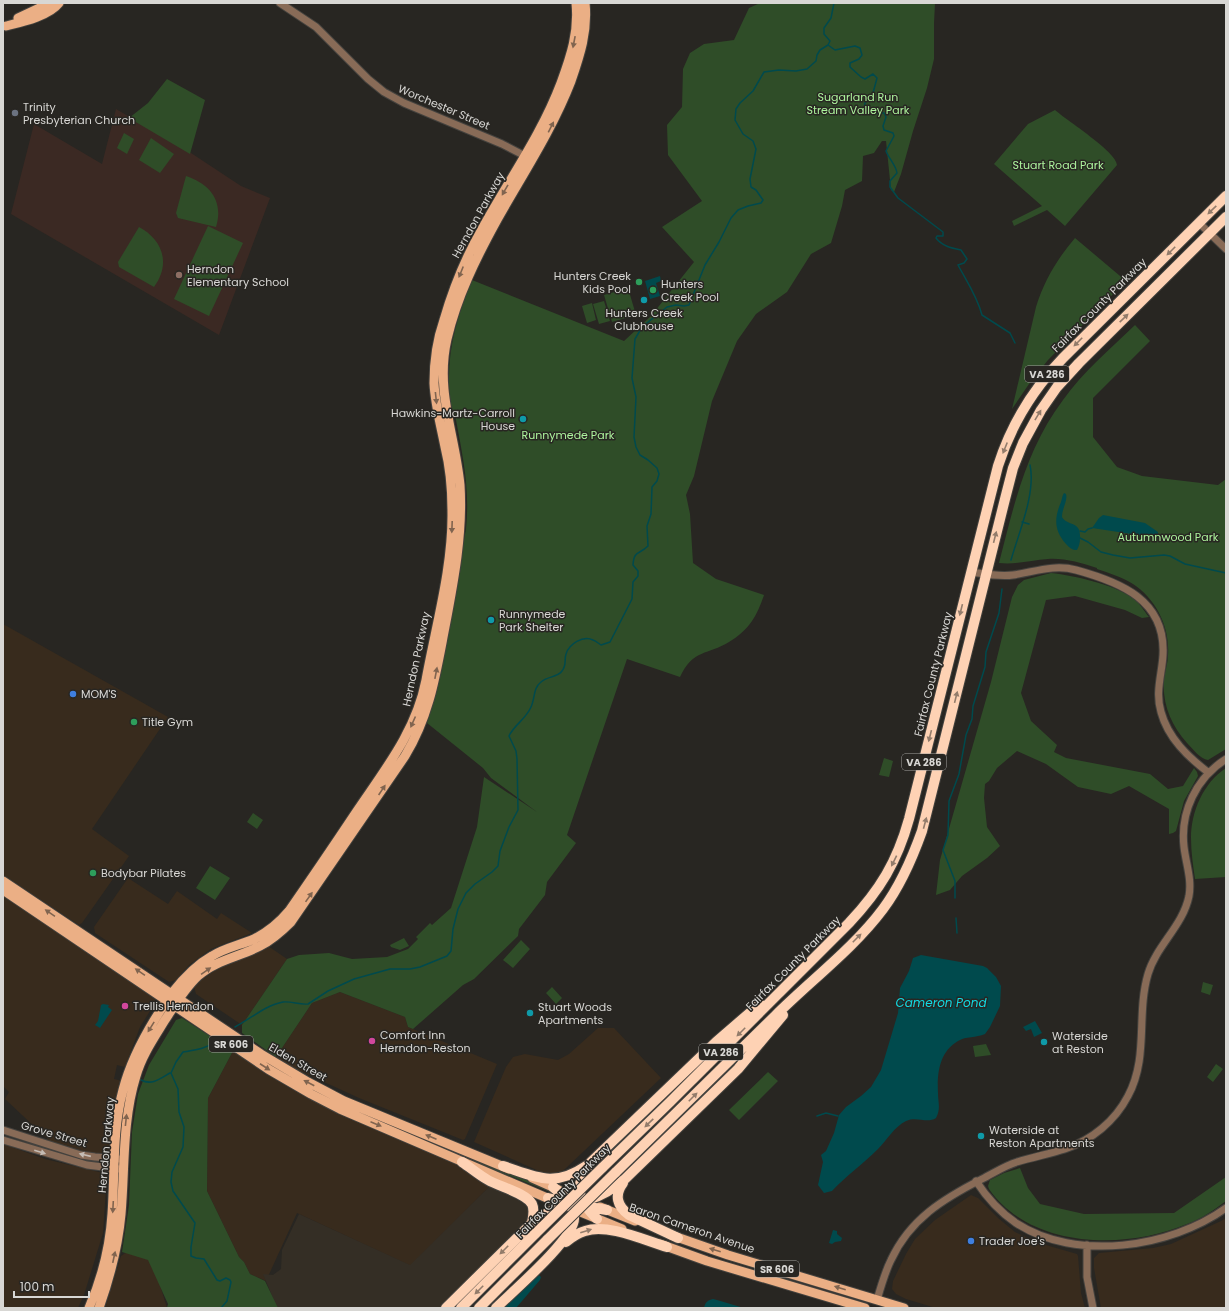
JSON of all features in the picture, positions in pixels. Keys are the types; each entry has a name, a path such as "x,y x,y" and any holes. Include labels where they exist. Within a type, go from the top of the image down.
{"highway":[{"name":"Fairfax County Parkway","path":"461,1308 769,1004 861,910 877,890 892,865 902,843 917,791 1002,453 1024,408 1040,383 1063,358 1226,196"},
{"name":"VA 286","path":"478,1308 777,1013 867,929 884,908 904,876 915,850 928,810 1013,468 1023,443 1041,410 1057,387 1079,363 1226,217"},
{"path":"598,1220 585,1202 580,1192 582,1175 591,1162 716,1042 763,1002 837,934"},
{"path":"446,1308 532,1223 549,1212 585,1202 604,1194 625,1179 738,1069 792,1005 829,965"},
{"path":"462,1162 489,1180 530,1200 534,1212 532,1223"},
{"path":"503,1166 532,1176 552,1179 568,1176 591,1162"},
{"path":"625,1179 618,1193 618,1201 622,1209 629,1215 678,1238"},
{"path":"553,1187 570,1206 574,1219 570,1232 554,1252"},
{"path":"548,1198 570,1206"},
{"path":"585,1202 608,1210"},
{"path":"496,1308 554,1252 574,1236 584,1231 609,1229 667,1247"}],"main road":[{"name":"Herndon Parkway","path":"529,158 548,115 572,52 576,30 576,3"},
{"name":"Herndon Parkway","path":"99,1308 110,1275 118,1240 121,1214 119,1159 126,1118 136,1074 146,1050 173,1000 191,972 204,961 219,952 269,930 283,918 400,748 416,715 425,684 448,565 451,537 451,483 434,384 438,339 452,296 472,247 557,116 579,58 585,32 585,3"},
{"path":"5,27 22,16 53,5"},
{"name":"Elden Street","path":"3,881 173,1000 268,1069 311,1094 340,1108 548,1198"},
{"name":"Elden Street","path":"3,890 173,1000 270,1060 314,1085 362,1108 553,1187 585,1202"},
{"name":"Herndon Parkway","path":"89,1308 104,1265 119,1169"},
{"name":"SR 606","path":"570,1206 598,1220 667,1247 708,1261 865,1308"},
{"name":"Baron Cameron Avenue","path":"608,1210 678,1238 877,1304 904,1308"},
{"path":"871,1308 877,1304"}],"street":[{"name":"Worchester Street","path":"280,3 316,28 368,79 384,92 404,103 502,144 529,158"},
{"path":"1199,223 1226,249"},
{"path":"971,572 986,575 1013,575 1048,568 1066,568 1112,581 1129,589 1137,595 1150,610 1159,626 1163,655 1158,692 1163,719 1168,730 1180,747 1209,773"},
{"path":"877,1304 891,1260 900,1243 916,1222 936,1205 976,1181 1015,1162 1065,1149 1087,1139 1110,1120 1122,1106 1136,1077 1140,1062 1143,995 1148,972 1158,951 1183,913 1189,895 1189,878 1184,837 1186,813 1195,792 1209,773 1226,759"},
{"name":"Grove Street","path":"3,1130 81,1155 119,1159"},
{"name":"Grove Street","path":"3,1140 87,1166 119,1169"},
{"path":"976,1181 998,1209 1017,1223 1033,1232 1056,1240 1087,1245 1134,1244 1165,1238 1192,1227 1226,1208"},
{"path":"1087,1245 1087,1277 1093,1308"}],"shaded area":[{"name":"Herndon Elementary School","path":"116,109 191,153 241,186 270,198 219,335 11,214 34,124 102,164"},
{"path":"3,624 168,717 92,829 129,856 82,923 79,925 3,875"},
{"path":"128,878 168,904 177,891 217,919 221,913 252,933 211,949 189,965 176,980 169,982 95,933 94,927"},
{"path":"3,896 155,997 155,1003 140,1027 125,1067 117,1065 114,1079 122,1081 115,1099 110,1148 107,1153 94,1154 77,1150 71,1161 5,1099 9,1092 3,1086"},
{"path":"268,946 287,959 242,1025 196,994 194,986 218,965"},
{"path":"340,992 405,1017 408,1027 497,1064 465,1139 463,1140 359,1098 298,1070 276,1057 312,1003"},
{"path":"598,1028 614,1028 661,1078 565,1169 557,1174 541,1172 474,1142 506,1067 513,1057 525,1054 558,1060 569,1054"},
{"path":"233,1051 285,1085 326,1107 497,1179 411,1266 297,1213 266,1281 250,1274 244,1262 239,1257 207,1191 208,1098"},
{"path":"3,1144 45,1159 107,1174 103,1233 84,1295 78,1308 3,1308"},
{"path":"492,1184 532,1207 530,1218 441,1308 277,1308 263,1274 273,1275 281,1269 282,1250 299,1214 410,1265"},
{"path":"971,1195 978,1198 1015,1232 1039,1243 1077,1254 1081,1293 1085,1308 936,1308 906,1299 896,1294 892,1289 893,1281 915,1239 935,1220"},
{"path":"1226,1218 1226,1308 1101,1308 1094,1268 1094,1258 1099,1253 1153,1248 1171,1244"},
{"path":"146,1239 167,1308 105,1308 121,1256"}],"green space":[{"name":"Runnymede Park","path":"760,3 935,3 934,59 927,88 901,174 894,192 891,190 886,141 882,141 874,153 863,156 862,181 845,190 831,243 811,254 787,292 756,314 737,341 712,401 694,476 686,495 690,514 693,563 716,579 764,595 758,610 742,633 729,642 696,657 685,668 680,677 627,659 567,835 576,843 547,882 545,895 519,929 518,936 474,979 463,985 413,1029 408,1027 405,1017 340,992 312,1003 276,1057 242,1033 242,1025 287,959 299,955 329,953 352,959 387,957 408,949 418,939 416,937 430,923 432,925 451,908 477,827 484,777 537,812 491,778 483,768 427,723 433,702 466,529 467,501 465,474 456,420 451,405 449,370 452,343 458,318 472,280 624,341 651,316 694,262 662,227 702,201 668,155 667,125 682,107 683,69 690,53 704,44 734,40 749,8"},
{"path":"167,79 205,100 190,154 129,118 148,103"},
{"name":"Stuart Road Park","path":"1055,110 1109,152 1115,159 1117,165 1065,226 1047,210 1014,226 1012,221 1042,206 994,164 1028,124"},
{"path":"124,133 134,139 127,154 117,148"},
{"path":"151,138 174,154 160,173 139,160"},
{"path":"186,176 195,179 213,195 218,209 216,227 178,218 176,213"},
{"path":"208,226 243,243 209,316 174,299"},
{"path":"139,227 154,239 162,253 162,270 154,287 119,267 118,262"},
{"path":"1075,238 1126,281 1048,360 1012,409 1039,297 1062,254"},
{"path":"628,288 636,315 612,322 604,295"},
{"path":"604,301 610,321 599,324 593,304"},
{"path":"592,303 596,320 587,323 582,306"},
{"name":"Autumnwood Park","path":"1135,325 1150,341 1093,398 1093,437 1117,467 1142,476 1218,485 1226,479 1226,749 1208,760 1199,756 1181,736 1169,714 1164,697 1164,679 1168,658 1167,634 1155,606 1141,590 1120,577 1073,561 1048,559 1017,563 999,563 1016,499 1030,458 1050,419 1079,380"},
{"path":"1051,573 1071,576 1104,585 1124,593 1135,600 1149,617 1142,618 1125,610 1075,596 1046,600 1021,693 1031,721 1057,745 1054,752 1066,758 1150,774 1168,789 1183,786 1194,768 1198,776 1184,801 1176,831 1169,834 1169,809 1129,786 1111,794 1078,787 1046,764 1017,751 997,768 989,781 985,784 984,798 987,827 1000,846 987,858 962,876 950,890 936,895 940,860 991,682 1012,597 1018,585 1024,580"},
{"path":"884,758 893,761 889,777 879,775"},
{"path":"1226,768 1226,877 1195,879 1191,843 1193,818 1205,790 1218,774"},
{"path":"253,813 263,820 257,829 247,822"},
{"path":"210,866 230,878 215,900 196,888"},
{"path":"404,938 409,946 400,950 391,947 390,945"},
{"path":"521,940 530,949 513,968 503,960"},
{"path":"1203,982 1213,985 1210,995 1201,992"},
{"path":"552,987 562,998 556,1004 546,993"},
{"path":"182,1018 233,1051 208,1098 207,1191 239,1257 244,1262 250,1274 265,1281 278,1308 167,1308 168,1304 148,1260 122,1252 129,1205 132,1132 138,1094 149,1065 176,1020"},
{"path":"986,1044 991,1055 975,1057 973,1046"},
{"path":"1216,1064 1223,1069 1213,1082 1207,1077"},
{"path":"768,1072 778,1081 739,1120 729,1110"},
{"path":"473,1159 552,1189 552,1192 508,1175 490,1170 470,1160"},
{"path":"1020,1168 1028,1188 1040,1204 1084,1214 1174,1213 1226,1177 1226,1201 1197,1220 1163,1232 1136,1238 1109,1240 1081,1239 1054,1233 1029,1223 1007,1209 989,1189 988,1186 990,1180 1004,1173"}],"water":[{"name":"Hunters Creek Pool","path":"660,276 661,281 656,283 660,296 650,299 645,281"},
{"path":"1064,493 1066,494 1066,499 1062,517 1067,522 1076,526 1080,532 1080,540 1077,550 1074,550 1066,544 1057,529 1057,513"},
{"path":"1103,515 1145,523 1158,532 1158,538 1092,528"},
{"name":"Cameron Pond","path":"921,955 987,968 996,977 1001,986 1000,1006 985,1034 964,1038 958,1041 943,1057 940,1064 938,1078 939,1109 936,1118 933,1120 914,1119 906,1121 894,1130 878,1149 832,1191 824,1193 818,1185 823,1162 821,1155 826,1151 834,1133 839,1115 846,1107 871,1087 881,1070 898,1013 900,988 909,971 913,958"},
{"path":"101,1005 109,1005 108,1007 112,1010 100,1028 95,1025 98,1021"},
{"path":"1035,1021 1042,1033 1034,1037 1031,1029 1026,1031 1023,1027"},
{"path":"833,1230 837,1231 837,1234 842,1238 841,1241 832,1244 829,1243"},
{"path":"538,1274 541,1277 540,1280 516,1308 500,1308"},
{"path":"713,1299 744,1308 704,1308 707,1302"}],"waterway":[{"path":"235,1027 270,1006 283,1002 308,1004 328,991 354,979 390,969 410,969 420,967 447,956 451,951 453,929 458,909 466,893 498,866 500,851 509,827 518,810 517,759 516,751 509,736 529,711 538,684 562,671 566,654 573,644 577,641 585,639 594,640 601,645 610,642 632,599 633,582 638,576 638,571 633,565 634,557 648,546 647,526 651,514 652,487 657,481 659,474 657,468 640,455 636,447 634,437 636,397 632,378 635,339 642,327 667,307 689,305 705,265 731,218 738,210 761,203 763,200 756,190 751,187 750,179 756,149 753,141 743,134 735,120 736,109 740,103 753,91 764,72 779,70 796,71 807,69 816,61 820,50 828,45 830,41 824,34 824,28 831,18 834,3"},
{"path":"828,45 835,50 855,46 860,48 862,55 859,59 850,63 850,67 865,79 873,74 877,78 873,93 865,103 864,109 866,113 884,113 886,117 883,126 884,130 893,133 894,136 886,151 897,173 890,181 890,187 898,198 943,232 943,236 937,236 936,238 938,241 947,246 961,250 967,259 964,263 958,265 975,295 982,315 1010,333 1015,343"},
{"path":"1011,560 1029,500 1031,488 1030,465"},
{"path":"1022,522 1029,524"},
{"path":"1080,531 1085,532 1092,528"},
{"path":"1080,538 1101,552 1113,555 1130,558 1164,555 1170,556 1185,564 1226,573"},
{"path":"955,898 955,881 943,850 948,835 949,801 959,774 966,735 972,719 973,706 985,667 986,652 999,613 1002,589"},
{"path":"956,918 957,933"},
{"path":"216,1041 196,1050 183,1052 171,1073 178,1089 179,1112 184,1127 183,1147 172,1172 171,1182 173,1191 195,1223 191,1256 204,1259 217,1280 220,1281 226,1278 231,1282 227,1301 221,1308"},
{"path":"141,1080 145,1082 153,1082 170,1073"},
{"path":"817,1116 826,1113 838,1116"}],"place":[{"name":"Trinity Presbyterian Church","path":"15,113"},
{"name":"Herndon Elementary School","path":"179,275"},
{"name":"Hunters Creek Kids Pool","path":"639,282"},
{"name":"Hunters Creek Pool","path":"653,290"},
{"name":"Hunters Creek Clubhouse","path":"644,300"},
{"name":"Hawkins-Martz-Carroll House","path":"523,419"},
{"name":"Runnymede Park Shelter","path":"491,620"},
{"name":"MOM'S","path":"73,694"},
{"name":"Title Gym","path":"134,722"},
{"name":"Bodybar Pilates","path":"93,873"},
{"name":"Trellis Herndon","path":"125,1006"},
{"name":"Stuart Woods Apartments","path":"530,1013"},
{"name":"Comfort Inn Herndon-Reston","path":"372,1041"},
{"name":"Waterside at Reston","path":"1044,1042"},
{"name":"Waterside at Reston Apartments","path":"981,1136"},
{"name":"Trader Joe's","path":"971,1241"}],"park label":[{"name":"Sugarland Run Stream Valley Park","path":"858,103"}]}
